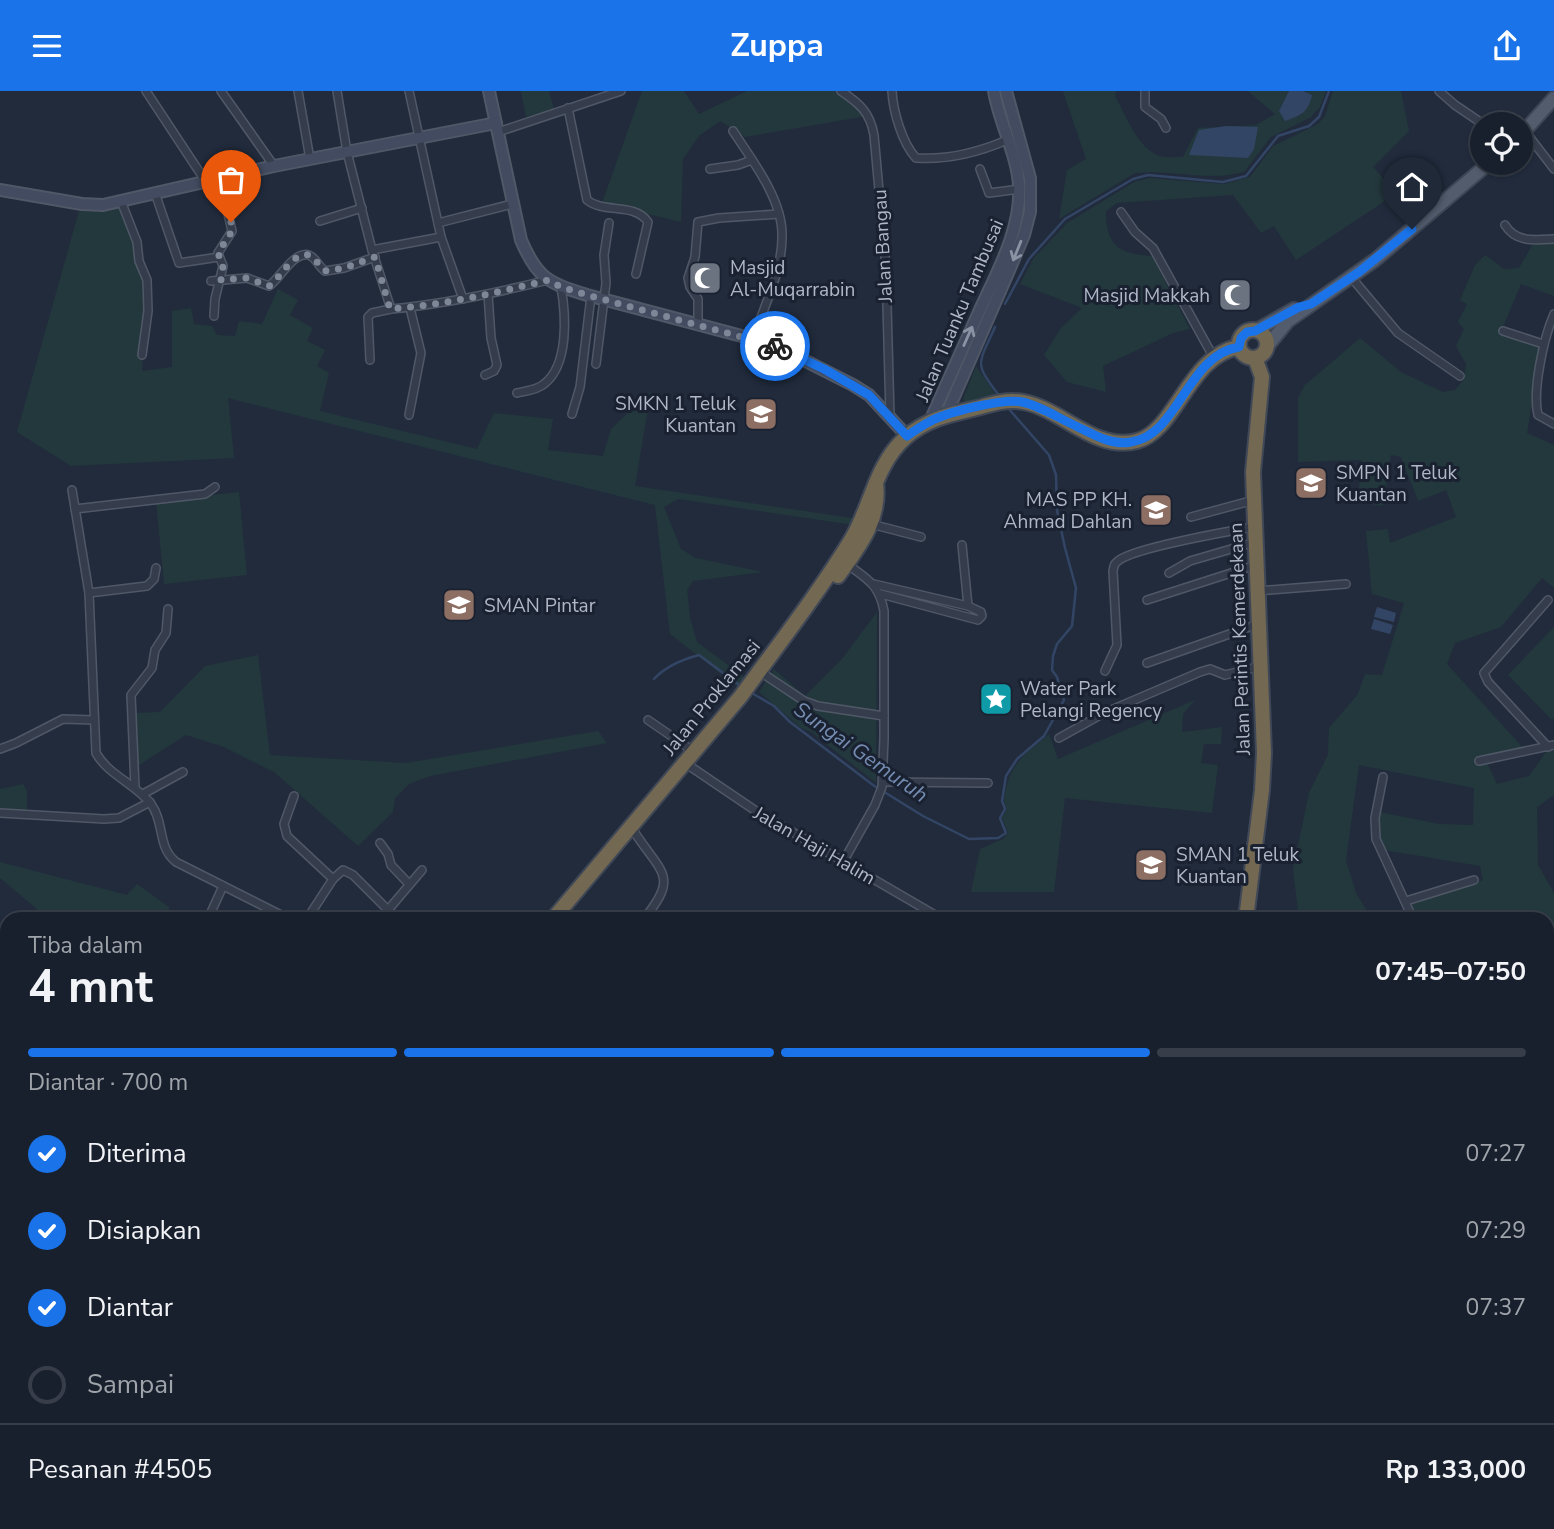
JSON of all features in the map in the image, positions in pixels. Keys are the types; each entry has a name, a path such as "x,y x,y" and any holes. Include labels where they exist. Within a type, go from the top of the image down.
{"highway":[{"path":"1255,331 1265,339 1261,353 1247,357 1239,347 1243,335 1255,331"},
{"path":"1214,358 1227,349 1239,347"},
{"name":"Jalan Perintis Kemerdekaan","path":"1247,912 1264,753 1254,527 1254,451 1262,377 1261,353"},
{"name":"Jalan Proklamasi","path":"763,673 847,563 876,484 894,449 907,436 930,421 946,415 1004,401 1038,407 1110,441 1138,441 1160,425 1199,373 1214,358"},
{"name":"Jalan Proklamasi","path":"571,912 754,686 871,524 878,499 876,484"},
{"name":"Jalan Proklamasi","path":"559,912 693,751 723,724"}],"main road":[{"path":"1533,122 1554,98"},
{"path":"1261,353 1288,321 1351,277 1475,175"},
{"path":"1255,331 1299,307 1311,304"}],"street":[{"path":"146,91 206,182"},
{"path":"220,91 274,166"},
{"path":"299,91 310,159"},
{"path":"337,91 347,152 390,309"},
{"path":"409,91 441,237 463,299"},
{"path":"489,91 521,240 530,261 548,280 561,287 603,300 782,349 869,395 907,436"},
{"path":"0,190 93,205 121,201 274,166 418,138 497,128 621,91"},
{"name":"Jalan Bangau","path":"841,91 864,108 872,123 874,135 886,268 890,416"},
{"path":"892,91 899,122 916,158 939,159 968,152 977,153 1007,140"},
{"name":"Jalan Tuanku Tambusai","path":"930,421 1014,229 1019,209 1018,173 994,91"},
{"name":"Jalan Tuanku Tambusai","path":"946,415 1008,274 1030,212 1030,178 1006,91"},
{"path":"1145,91 1145,107 1161,119 1166,128"},
{"path":"1439,91 1470,116"},
{"path":"568,109 587,200 595,205 637,213 648,222 636,275"},
{"path":"733,131 752,160 779,214 782,234 776,275 753,339"},
{"path":"1533,145 1554,169"},
{"path":"710,169 752,160"},
{"path":"980,169 989,193 1020,188"},
{"path":"214,316 223,266 219,251 230,236 232,227 220,179"},
{"path":"155,193 179,263 219,257"},
{"path":"121,201 147,280 148,311 142,355"},
{"path":"438,223 512,204"},
{"path":"320,221 362,208"},
{"path":"1121,212 1135,232 1153,248 1214,358"},
{"path":"698,325 698,299 688,278 695,257 698,222 779,214"},
{"path":"596,364 609,223"},
{"path":"1505,225 1511,234 1520,238 1554,239"},
{"path":"211,281 247,278 269,286 295,259 304,255 311,257 325,271 344,268 374,253 441,237"},
{"path":"1351,277 1398,333 1460,376"},
{"path":"370,361 368,317 372,313 463,299 548,280"},
{"path":"517,393 544,384 556,370 566,317 561,287"},
{"path":"485,375 494,372 497,365 491,338 488,294"},
{"path":"572,414 580,387 591,296"},
{"path":"409,415 421,353 410,308"},
{"path":"1554,314 1543,344 1545,351 1537,383 1537,413 1542,419 1554,424"},
{"path":"1503,331 1543,344"},
{"path":"75,509 205,494 215,487"},
{"path":"72,491 89,593 94,745 100,761 150,802 161,821 164,848 168,855 275,912"},
{"path":"1191,517 1254,501"},
{"path":"871,524 921,537"},
{"path":"1105,671 1117,645 1113,571 1118,561 1158,548 1254,527"},
{"path":"1169,573 1191,561 1255,542"},
{"path":"962,545 968,606"},
{"path":"843,862 881,788 884,716 884,611 881,594 873,583 847,563"},
{"path":"1147,600 1256,565"},
{"path":"89,593 147,586 154,579 156,568"},
{"path":"873,583 968,606 981,612 981,618 978,620 881,594"},
{"path":"1257,591 1346,584"},
{"path":"1548,600 1484,673 1488,682 1551,746"},
{"path":"135,787 130,701 135,687 152,668 155,650 166,633 168,609"},
{"path":"1147,663 1259,623"},
{"path":"1059,738 1104,713 1200,671 1210,670 1226,675 1261,666"},
{"path":"763,673 804,701 818,706 884,716"},
{"path":"0,749 63,719 94,720"},
{"path":"648,720 693,751"},
{"path":"1479,761 1551,746"},
{"name":"Jalan Haji Halim","path":"691,767 753,809 930,912"},
{"path":"143,795 183,772"},
{"path":"1383,777 1375,818 1376,839 1410,912"},
{"path":"881,788 988,783"},
{"path":"294,796 284,824 287,836 333,879"},
{"path":"0,813 118,818 150,802"},
{"path":"635,833 665,880 665,889 660,900 650,912"},
{"path":"380,843 388,854 391,865 409,884"},
{"path":"312,912 338,872 348,872 388,910 422,870"},
{"path":"1406,901 1474,880"},
{"path":"211,912 223,886"}],"green space":[{"path":"521,91 549,91 554,109 526,117"},
{"path":"642,91 684,91 699,114 747,91 838,91 867,116 745,137 720,121 699,136 683,159 681,222 602,203"},
{"path":"1063,91 1116,91 1115,96 1144,146 1159,156 1183,157 1198,128 1256,125 1275,114 1248,91 1289,91 1279,111 1312,95 1303,91 1326,91 1320,107 1311,117 1271,137 1244,172 1217,176 1135,173 1059,219 1067,170 1086,159"},
{"path":"1333,91 1401,91 1409,131 1373,167 1397,193 1296,260 1274,226 1261,233 1233,195 1117,203 1106,211 1112,240 1123,250 1152,256 1190,329 1173,333 1103,366 1106,392 1067,382 1044,355 1061,328 1082,308 1020,284 1033,259 1067,223 1134,182 1150,178 1224,184 1250,177 1273,146 1318,124 1325,116"},
{"path":"124,205 138,260 148,279 142,371 172,367 172,311 191,308 194,324 212,326 217,335 235,336 239,321 262,324 278,289 298,300 290,315 313,328 307,341 325,350 317,366 329,373 320,411 477,449 494,413 553,419 548,450 603,456 611,429 651,391 635,486 852,518 854,525 678,499 664,507 681,549 696,558 763,572 693,581 687,590 690,618 697,642 747,679 738,687 670,634 655,505 228,398 234,458 71,466 17,432 79,211 101,212"},
{"path":"1534,242 1554,242 1554,296 1521,284 1500,334 1541,348 1527,433 1554,445 1554,588 1542,578 1501,627 1455,643 1447,664 1525,750 1485,758 1497,784 1529,776 1546,752 1554,749 1554,795 1537,807 1538,865 1554,893 1554,912 1415,912 1412,904 1483,880 1480,866 1384,850 1378,837 1379,812 1439,824 1473,825 1474,788 1359,765 1346,860 1356,893 1368,912 1298,912 1293,869 1309,793 1328,755 1329,728 1358,694 1365,674 1382,675 1404,603 1372,594 1366,531 1388,529 1390,543 1456,517 1446,490 1418,501 1401,457 1391,455 1383,506 1358,502 1361,460 1298,462 1298,398 1305,385 1360,338 1401,372 1443,392 1455,390 1464,379 1466,364 1456,346 1464,329 1458,322 1467,304 1460,300 1475,265 1485,255 1504,269 1519,268"},
{"path":"976,366 998,398 967,405 963,399"},
{"path":"239,492 247,575 164,584 156,501"},
{"path":"877,612 876,783 811,732 801,728 759,692 774,669 805,696 842,659"},
{"path":"1554,627 1554,718 1552,720 1508,675"},
{"path":"258,655 270,755 406,763 598,731 607,743 430,776 409,784 395,798 393,812 358,846 274,772 224,747 186,735 136,767 134,713 160,712 205,666"},
{"path":"1195,700 1183,714 1182,732 1222,727 1221,744 1204,744 1201,763 1218,765 1212,813 1065,798 1054,892 971,892 980,849 1003,839 1008,833 1002,817 1007,810 1005,792 1012,771 1022,757 1049,734 1058,759"},
{"path":"23,784 27,791 27,816 0,816 0,789"},
{"path":"0,862 127,895 137,884 169,907 169,912 39,912 0,878"}],"water":[{"path":"1289,91 1303,91 1312,95 1303,112 1285,121 1279,111"},
{"path":"1226,126 1258,127 1254,149 1248,158 1189,155 1199,130"},
{"path":"1377,607 1396,613 1394,622 1374,617"},
{"path":"1374,619 1393,625 1390,634 1371,629"}],"waterway":[{"name":"Sungai Gemuruh","path":"1005,304 1029,259 1065,219 1133,179 1148,175 1223,182 1246,176 1278,136 1309,126 1319,117 1329,91"},
{"name":"Sungai Gemuruh","path":"995,327 981,363 985,376 1000,397"},
{"name":"Sungai Gemuruh","path":"750,692 774,706 790,722 873,785 923,816 969,839 998,838 1006,833 1000,818 1005,809 1002,801 1006,776 1017,759 1044,736 1064,700 1052,670 1053,656 1057,644 1072,626 1076,588 1057,510 1056,475 1049,455 1008,408"},
{"name":"Sungai Gemuruh","path":"654,679 675,664 699,655 742,687"}],"way so far":[{"path":"231,222 230,236 218,253 223,266 221,280 247,278 269,286 295,259 304,255 311,257 325,271 344,268 375,257 390,309 463,299 548,280 587,295 775,346"}],"place":[{"name":"Masjid Al-Muqarrabin","path":"705,278"},
{"name":"Masjid Makkah","path":"1235,295"},
{"name":"SMKN 1 Teluk Kuantan","path":"761,414"},
{"name":"SMPN 1 Teluk Kuantan","path":"1311,483"},
{"name":"MAS PP KH. Ahmad Dahlan","path":"1156,510"},
{"name":"SMAN Pintar","path":"459,605"},
{"name":"Water Park Pelangi Regency","path":"996,699"},
{"name":"SMAN 1 Teluk Kuantan","path":"1151,865"}],"route":[{"path":"775,346 824,369 869,395 907,436 930,421 946,415 1015,401 1038,407 1110,441 1138,441 1160,425 1199,373 1219,353 1239,347 1241,338 1247,332 1255,331 1299,307 1311,304 1359,272 1412,229"}]}
